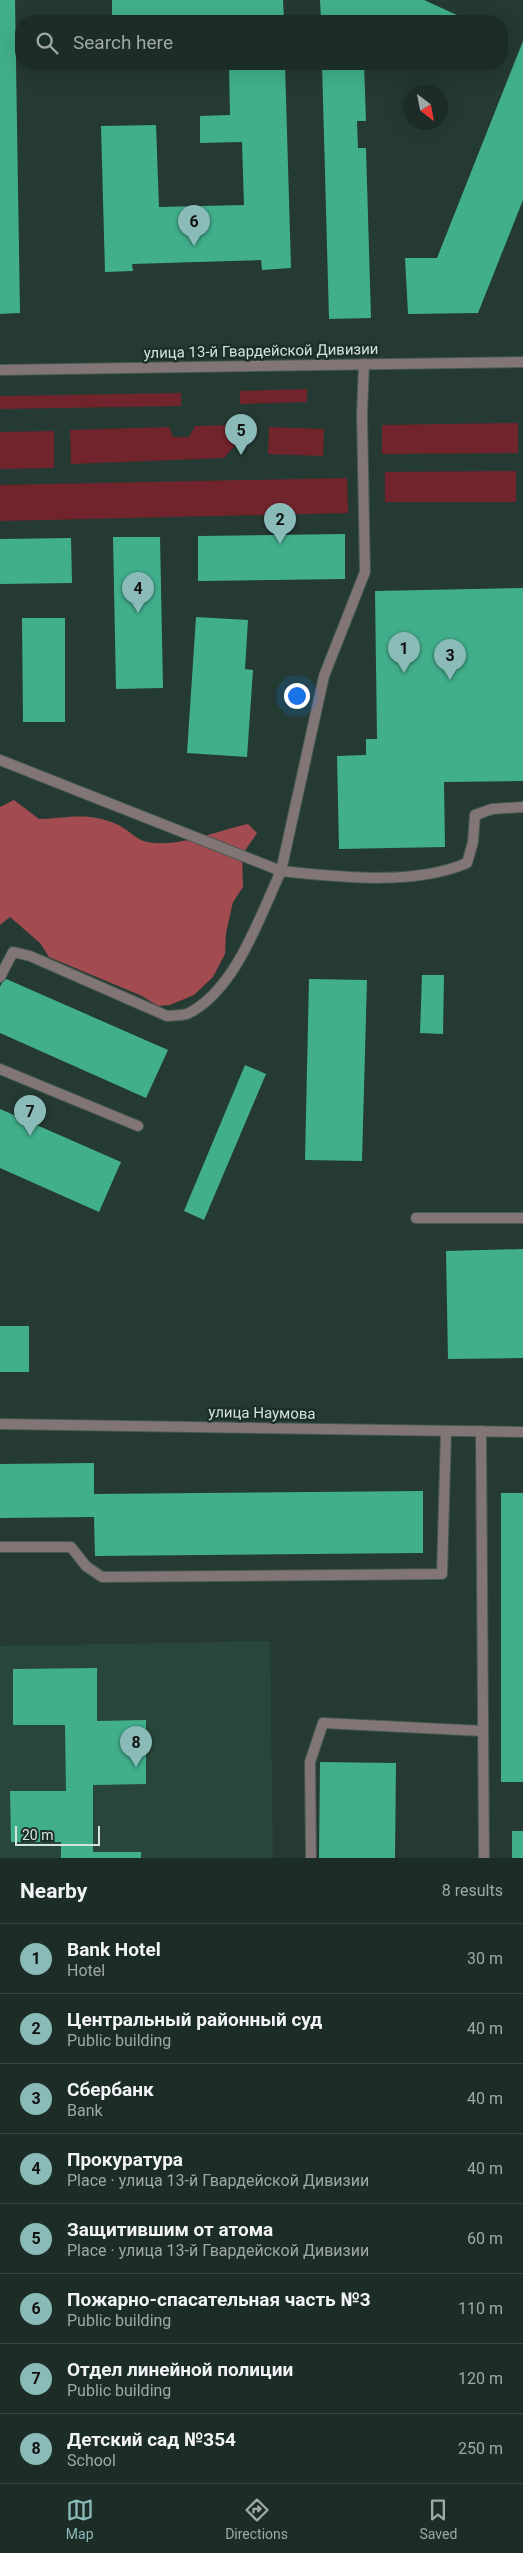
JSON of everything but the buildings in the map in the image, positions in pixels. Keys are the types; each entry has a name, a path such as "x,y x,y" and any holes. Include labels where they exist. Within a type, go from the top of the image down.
{"street":[{"name":"улица 13-й Гвардейской Дивизии","path":"0,370 523,362"},
{"path":"0,977 13,952 30,956 167,1016 188,1014 216,992 235,969 281,871 324,676 365,572 362,414 364,364"},
{"path":"0,760 281,871 360,879 446,872 467,863 473,842 475,815 492,809 523,807"},
{"path":"0,1069 138,1126"},
{"path":"416,1218 523,1218"},
{"name":"улица Наумова","path":"0,1424 523,1432"},
{"path":"0,1547 71,1547 86,1566 102,1577 442,1574 446,1431"},
{"path":"481,1431 484,1858"},
{"path":"311,1858 310,1762 324,1723 483,1730"}],"shaded area":[{"path":"307,389 307,402 240,404 240,391"},
{"path":"181,393 181,406 0,409 0,396"},
{"path":"518,423 518,453 382,454 382,425"},
{"path":"237,425 248,430 224,458 71,464 70,430 169,427 173,437 189,437 195,426"},
{"path":"269,427 324,429 323,456 268,454"},
{"path":"54,431 54,468 0,469 0,432"},
{"path":"516,471 516,502 385,502 385,472"},
{"path":"347,478 348,513 0,521 0,485"},
{"path":"14,800 39,819 77,816 104,820 118,825 147,842 172,843 185,841 248,824 257,833 242,855 243,887 233,902 226,933 225,954 213,977 194,995 170,1005 158,1006 142,996 49,957 40,943 10,917 0,925 0,807"},
{"path":"270,1641 273,1858 0,1858 0,1646"}],"place":[{"name":"Пожарно-спасательная часть №3","path":"194,246"},
{"name":"Защитившим от атома","path":"241,455"},
{"name":"Центральный районный суд","path":"280,544"},
{"name":"Прокуратура","path":"138,613"},
{"name":"Bank Hotel","path":"404,673"},
{"name":"Сбербанк","path":"450,680"},
{"name":"Отдел линейной полиции","path":"30,1136"},
{"name":"Детский сад №354","path":"136,1767"}]}
